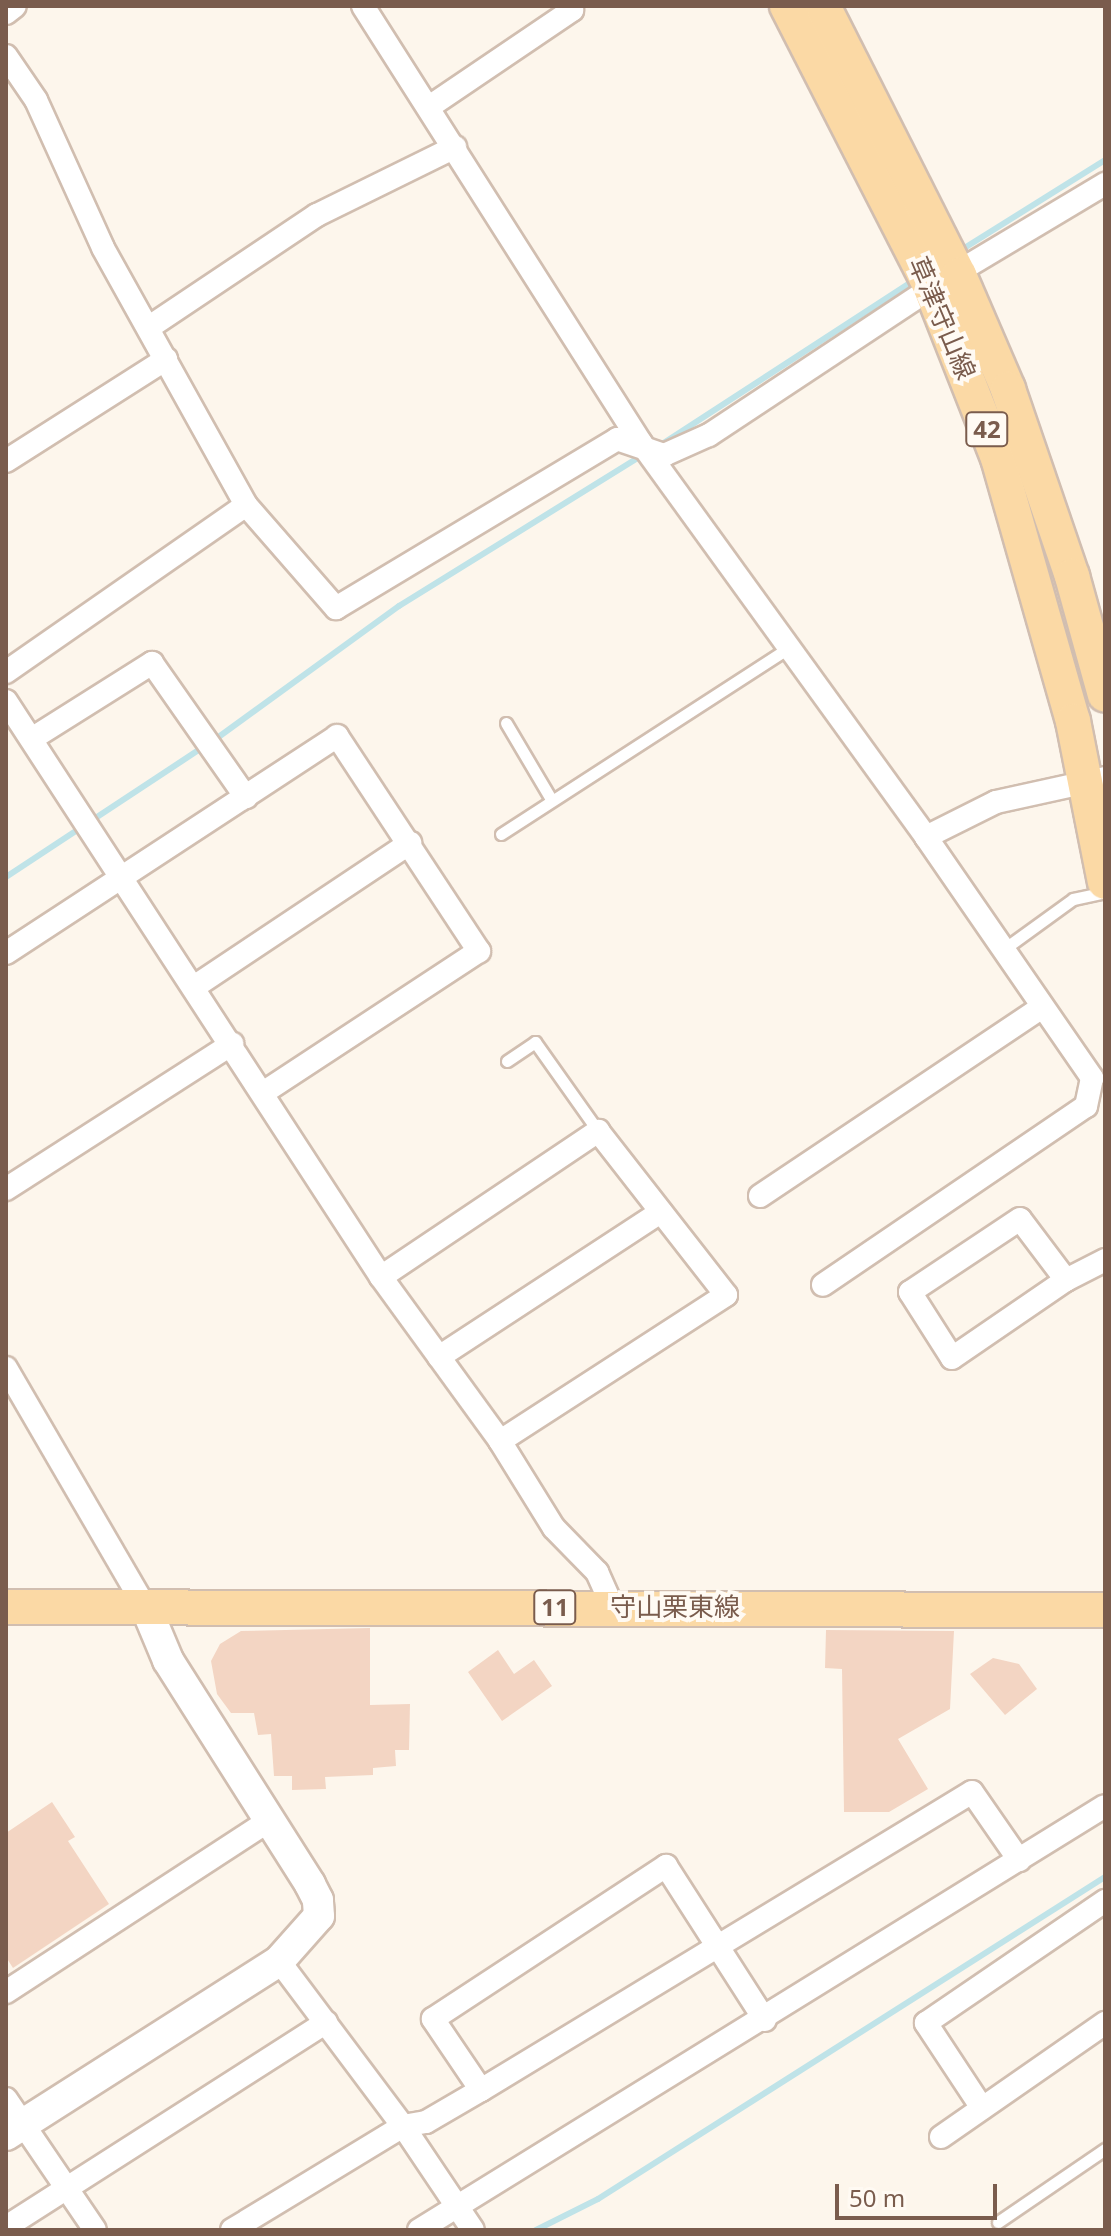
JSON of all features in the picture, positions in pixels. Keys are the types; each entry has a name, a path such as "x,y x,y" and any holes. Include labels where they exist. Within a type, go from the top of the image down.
{"main road":[{"name":"草津守山線","path":"787,6 945,282 1030,448 1105,695"},
{"name":"草津守山線","path":"823,6 945,282 1096,780 1105,882"},
{"name":"守山栗東線","path":"6,1607 147,1610 612,1606 1105,1610"}],"street":[{"path":"6,13 15,6"},
{"path":"363,6 641,443 926,837 1092,1078 1086,1106 823,1285"},
{"path":"429,107 572,10 569,6"},
{"path":"6,56 36,100 103,248 151,326 246,505 336,608 617,439 641,443 664,455 709,435 945,282 1105,184"},
{"path":"151,326 317,215 455,147"},
{"path":"6,461 166,359"},
{"path":"7,669 246,505"},
{"path":"33,738 152,663 246,797"},
{"path":"6,701 33,738 381,1277 500,1441 554,1528 597,1572 612,1606"},
{"path":"6,953 337,736 479,951 263,1093"},
{"path":"926,837 996,802 1096,780"},
{"path":"194,987 410,843"},
{"path":"760,1196 1042,1007"},
{"path":"6,1189 232,1044"},
{"path":"381,1277 598,1131 726,1295 500,1441"},
{"path":"439,1357 661,1212"},
{"path":"1066,1280 1020,1219 910,1292 952,1358 1066,1280 1105,1260"},
{"path":"6,1368 147,1610 168,1660 318,1900 319,1916 279,1961 14,2130"},
{"path":"232,2230 403,2126 426,2122 481,2090 972,1792 1019,1860"},
{"path":"419,2230 765,2020 1105,1806"},
{"path":"6,1992 270,1820"},
{"path":"481,2090 433,2019 666,1866 765,2020"},
{"path":"982,2108 926,2023 1105,1901"},
{"path":"279,1961 403,2126 473,2230"},
{"path":"6,2227 326,2022"},
{"path":"941,2137 1105,2023"},
{"path":"6,2099 14,2130 66,2188 95,2230"}],"lane":[{"path":"501,834 789,648"},
{"path":"506,723 551,799"},
{"path":"1004,949 1073,899 1105,892"},
{"path":"507,1061 535,1042 598,1131"},
{"path":"998,2222 1105,2149"}],"building":[{"path":"370,1628 370,1705 410,1704 409,1750 395,1750 396,1766 373,1768 373,1775 325,1777 326,1789 292,1790 292,1776 274,1776 271,1734 258,1735 254,1713 231,1713 217,1694 211,1661 220,1644 241,1631"},
{"path":"826,1630 954,1631 950,1709 898,1739 928,1789 889,1812 844,1812 842,1669 825,1668"},
{"path":"498,1650 514,1674 534,1660 552,1686 502,1721 468,1672"},
{"path":"993,1658 1019,1664 1037,1689 1005,1715 970,1674"},
{"path":"52,1802 75,1837 68,1841 109,1904 13,1968 6,1957 6,1833"}],"waterway":[{"path":"958,252 1105,160"},
{"path":"659,446 915,280"},
{"path":"213,741 399,606 643,455"},
{"path":"6,877 203,747"},
{"path":"536,2230 598,2199 1105,1877"}]}
